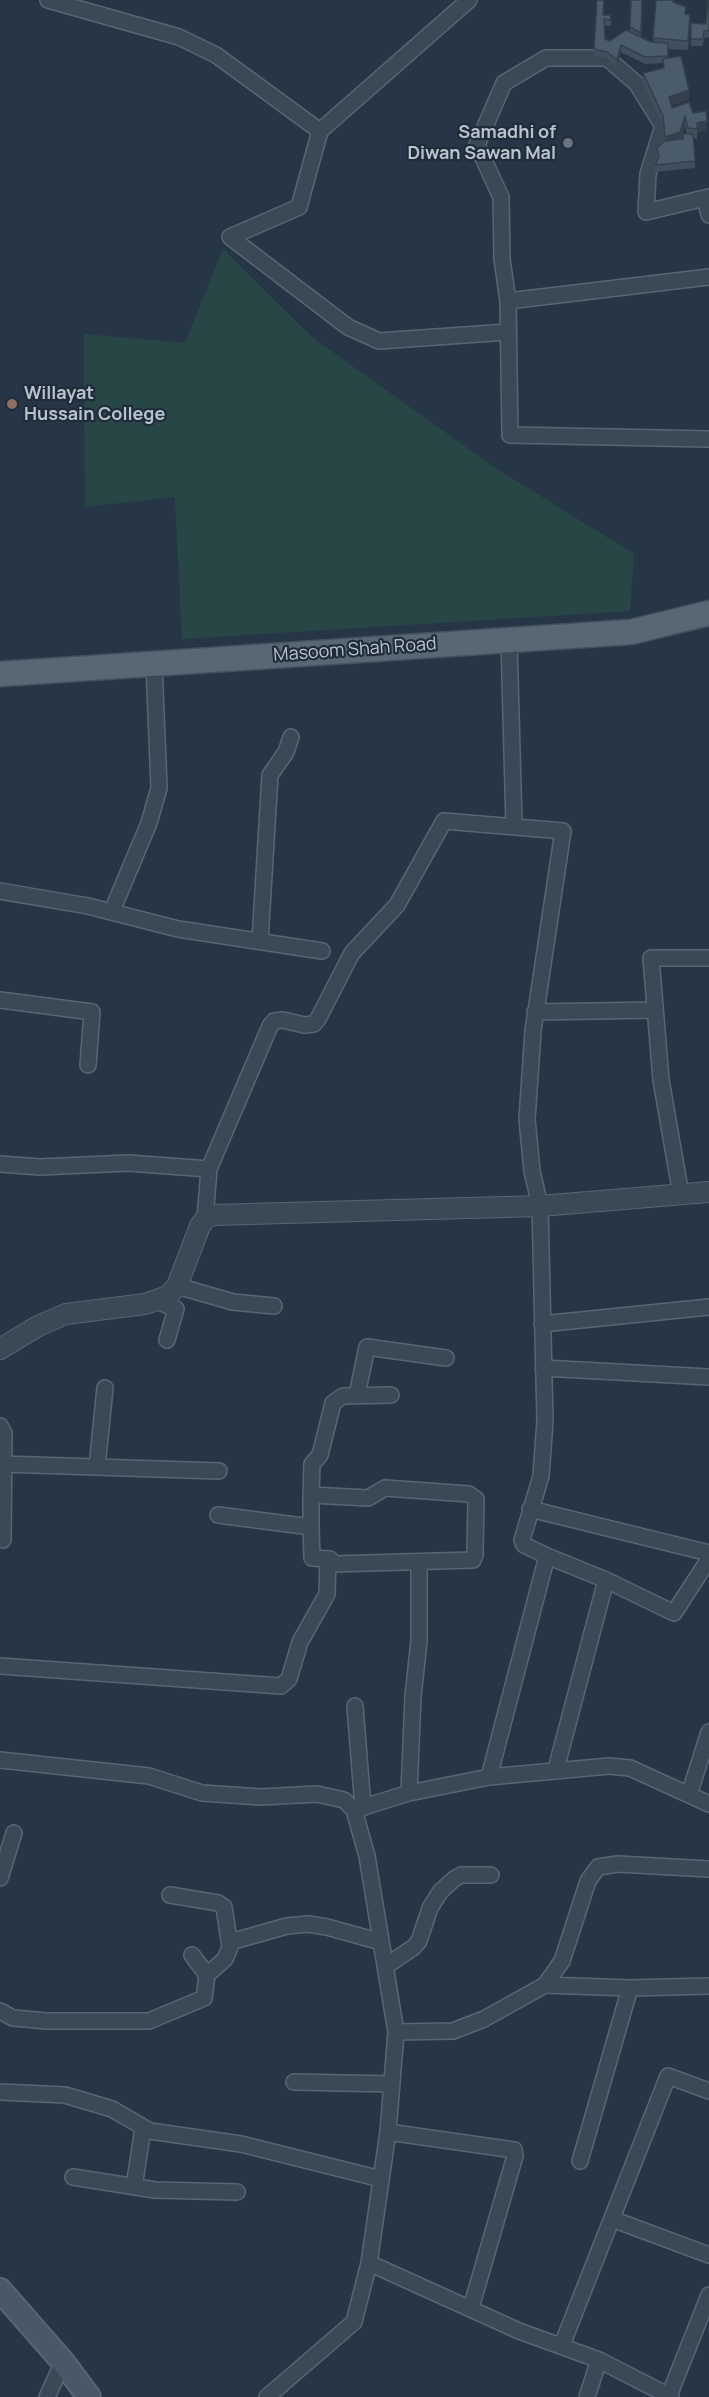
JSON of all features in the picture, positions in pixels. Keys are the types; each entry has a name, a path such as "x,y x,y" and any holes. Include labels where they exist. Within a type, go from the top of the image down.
{"main road":[{"name":"Masoom Shah Road","path":"0,674 631,632 709,613"},
{"path":"0,2290 63,2362 89,2397"}],"street":[{"path":"48,0 179,37 216,55 320,131"},
{"path":"469,0 376,85 320,131 299,207 230,237 348,327 379,341 507,332"},
{"path":"709,215 707,198 646,212 648,174 663,126 637,84 608,58 546,58 504,82 477,145 501,197 502,259 508,301 510,435 709,439"},
{"path":"508,301 709,277"},
{"path":"509,640 514,826"},
{"path":"112,912 149,823 159,788 154,664"},
{"path":"260,941 270,775 286,752 291,737"},
{"path":"0,1349 38,1326 66,1314 157,1301 168,1296 177,1286 205,1219 209,1169 270,1026 274,1021 284,1020 304,1025 314,1024 352,952 397,905 444,821 563,831 535,1012 527,1119 532,1171 540,1206 545,1421 541,1476 522,1539 524,1545 606,1580 674,1613 709,1559"},
{"path":"0,891 112,912 178,929 322,951"},
{"path":"681,1195 661,1080 651,957 709,958"},
{"path":"0,1000 92,1012 88,1065"},
{"path":"535,1012 655,1010"},
{"path":"0,1164 40,1167 128,1163 209,1169"},
{"path":"205,1219 226,1214 296,1215 540,1206 709,1192"},
{"path":"177,1286 233,1302 273,1306"},
{"path":"157,1301 176,1309 167,1340"},
{"path":"542,1324 709,1308"},
{"path":"357,1395 367,1347 446,1358"},
{"path":"543,1368 709,1377"},
{"path":"98,1467 105,1388"},
{"path":"311,1495 368,1498 384,1488 473,1496 476,1499 473,1560 334,1564 328,1559 312,1558 311,1495 312,1464 321,1452 333,1402 343,1396 391,1395"},
{"path":"0,1426 4,1433 3,1540"},
{"path":"3,1464 219,1471"},
{"path":"530,1509 709,1553"},
{"path":"218,1515 311,1527"},
{"path":"489,1777 547,1556"},
{"path":"0,1666 281,1686 289,1679 300,1641 327,1594 328,1559"},
{"path":"409,1793 413,1696 419,1641 419,1562"},
{"path":"556,1769 606,1580"},
{"path":"267,2397 354,2322 369,2263 388,2132 396,2032 358,1809 355,1706"},
{"path":"689,1795 709,1732"},
{"path":"0,1760 148,1776 202,1793 261,1797 317,1794 344,1800 358,1809"},
{"path":"358,1809 409,1793 489,1777 556,1769 620,1766 709,1804"},
{"path":"0,1878 14,1833"},
{"path":"396,2032 453,2031 484,2019 545,1985 562,1961 588,1881 598,1867 618,1864 709,1869"},
{"path":"386,1965 414,1947 419,1941 430,1908 440,1892 454,1879 461,1875 491,1875"},
{"path":"1,2015 47,2022 149,2021 204,1998 207,1975 225,1959 230,1942 223,1905 170,1895"},
{"path":"230,1942 287,1926 308,1924 381,1942"},
{"path":"192,1955 207,1975"},
{"path":"545,1985 630,1988 709,1986"},
{"path":"580,2161 630,1988"},
{"path":"562,2345 668,2076 709,2091"},
{"path":"294,2082 392,2084"},
{"path":"0,2092 65,2095 112,2109 143,2128 165,2135 241,2144 381,2179"},
{"path":"134,2187 143,2128"},
{"path":"388,2132 514,2151 515,2156 471,2308"},
{"path":"73,2176 155,2190 237,2192"},
{"path":"612,2219 709,2255"},
{"path":"369,2263 519,2331 599,2360 670,2397 709,2295"},
{"path":"587,2397 599,2360"},
{"path":"47,2397 63,2362"}],"green space":[{"path":"223,249 313,338 494,467 634,554 630,611 182,639 175,497 85,507 84,334 185,343"}],"building":[{"path":"597,0 604,0 603,15 610,15 611,20 604,19 605,39 610,41 626,30 651,42 668,43 668,56 645,57 621,45 617,60 607,52 594,49"},
{"path":"631,0 642,0 641,33 630,27"},
{"path":"656,0 673,0 686,7 685,14 690,15 688,41 653,38"},
{"path":"708,0 709,31 704,31 703,39 691,39 691,23 706,24"},
{"path":"681,56 689,90 669,97 672,108 689,102 693,113 706,111 707,121 697,123 697,129 688,128 685,116 680,132 665,137 663,116 643,73 664,68 663,59"},
{"path":"683,134 693,134 695,161 655,165 659,157 657,148 665,141 683,139"}],"place":[{"name":"Samadhi of Diwan Sawan Mal","path":"568,143"},
{"name":"Willayat Hussain College","path":"12,404"}]}
